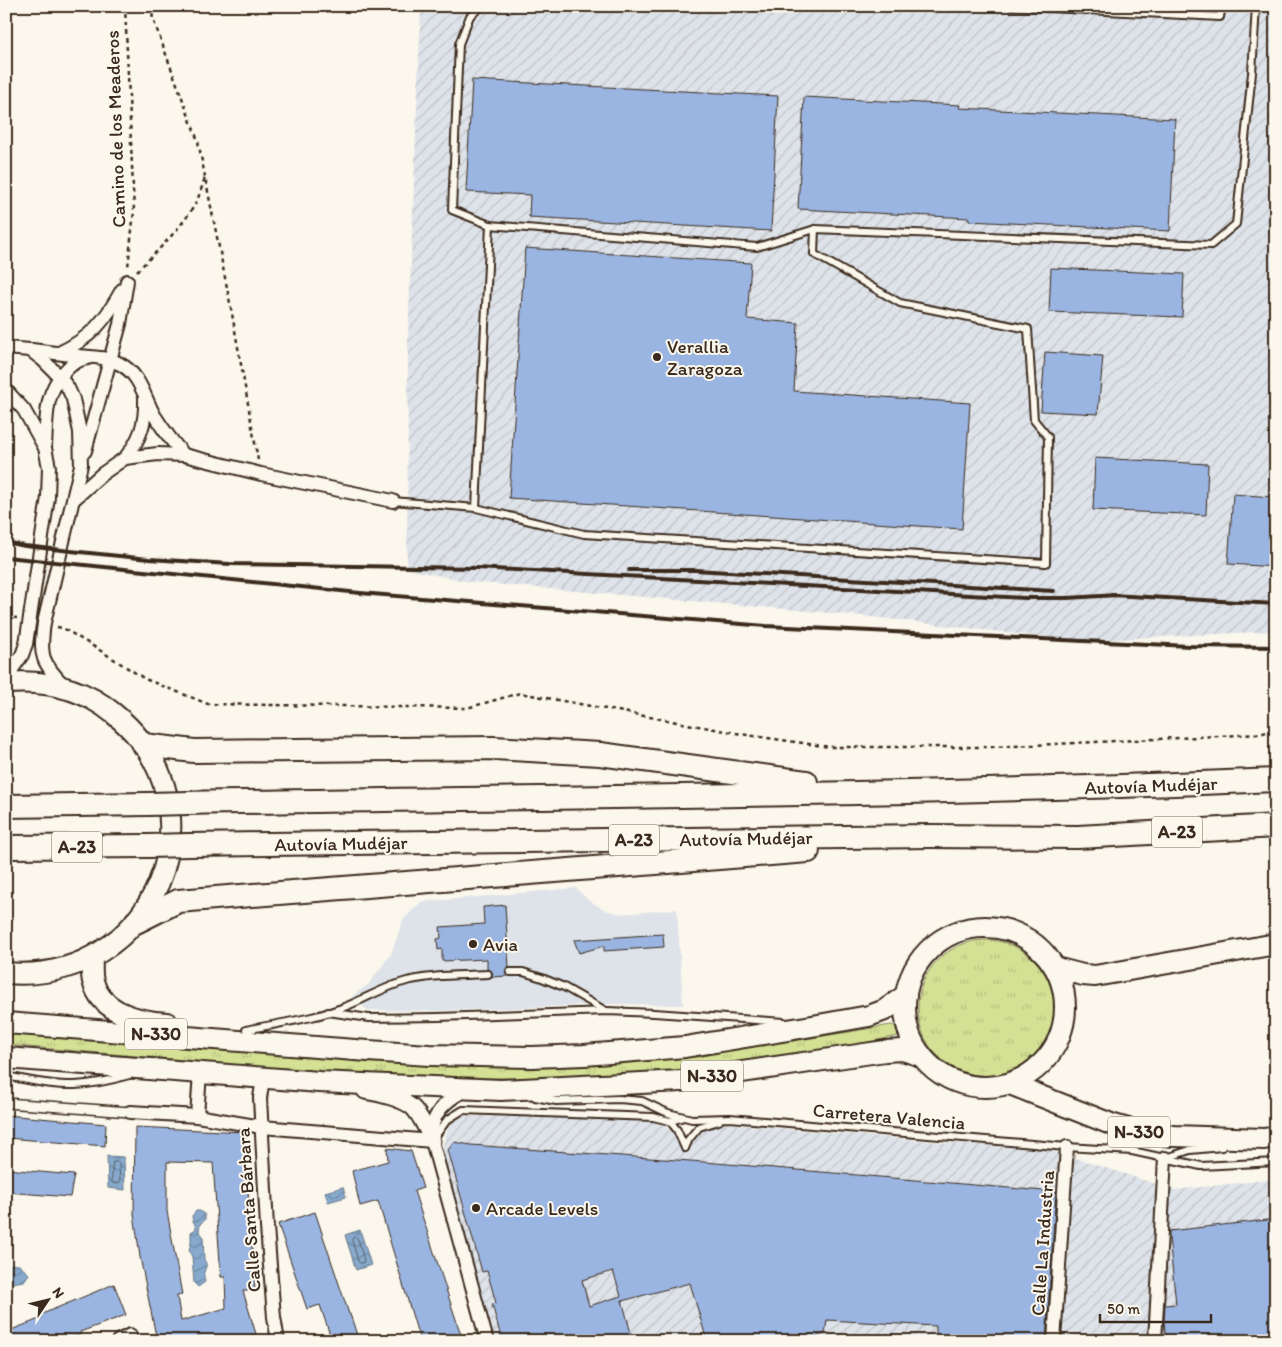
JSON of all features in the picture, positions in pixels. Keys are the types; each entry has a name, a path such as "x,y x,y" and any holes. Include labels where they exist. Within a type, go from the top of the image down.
{"highway":[{"path":"6,683 44,683 65,688 95,700 122,720 144,745 160,775 167,800 170,826 166,860 155,893 136,922 116,942 75,965 38,974 6,973"},
{"path":"144,745 194,751 494,748 600,754 803,782 863,784 896,792"},
{"name":"Autovía Mudéjar","path":"6,806 896,792 1276,780"},
{"name":"Autovía Mudéjar","path":"6,848 931,836 1078,837 1276,826"},
{"path":"136,922 178,901 846,848 934,847 1078,837"},
{"name":"N-330","path":"982,926 1004,929 1025,937 1043,951 1056,968 1064,987 1066,1008 1063,1028 1056,1046 1044,1063 1028,1076 1010,1084 992,1088 980,1088 958,1083 938,1072 921,1056 909,1030 906,1016 906,995 912,974 924,955 940,940 960,930 982,926"},
{"path":"1056,968 1095,976 1276,944"},
{"path":"92,957 93,981 99,994 109,1006 121,1014 157,1022 278,1032 306,1046"},
{"name":"N-330","path":"6,1023 385,1052 532,1057 685,1047 818,1025 869,1016 885,1010 906,995"},
{"name":"N-330","path":"6,1058 319,1082 502,1090 681,1081 885,1051 903,1050 921,1056"},
{"name":"N-330","path":"1010,1084 1111,1124 1142,1133 1174,1136 1270,1138"}],"street":[{"path":"59,353 89,336 110,311 127,281"},
{"path":"65,688 44,661 41,644 44,623 72,500 120,324 127,281"},
{"path":"6,348 92,357 122,364 131,371 164,431 184,455"},
{"path":"30,350 60,377 73,399 80,432 81,465"},
{"path":"6,678 22,655 30,620 49,489 49,466 45,448 48,400 54,384 74,362 92,357"},
{"path":"6,390 24,410 45,448"},
{"path":"72,500 102,474 125,458 138,441 145,414 145,395"},
{"path":"125,458 158,454 184,455 261,474 392,501"},
{"path":"197,1116 200,1073"},
{"name":"Calle Santa Bárbara","path":"263,1078 260,1098 267,1227 272,1299 278,1341"},
{"path":"319,1082 381,1094 413,1108 421,1120 432,1141 487,1341"},
{"path":"432,1141 433,1124 439,1111 458,1093 471,1088"},
{"path":"6,1103 197,1116 262,1127 432,1141"},
{"name":"Calle La Industria","path":"1054,1341 1068,1147"},
{"path":"1155,1341 1165,1158"},
{"path":"118,1341 130,1335"}],"lane":[{"path":"482,6 470,16 459,44 452,210 490,225 757,247 814,229 1211,245 1236,224 1252,73 1256,6"},
{"path":"1012,6 1220,17 1222,6"},
{"path":"476,508 490,225"},
{"path":"392,501 476,508 584,534 1046,562 1048,438 1034,420 1028,329 900,303 814,254 814,229"},
{"path":"510,972 522,972 542,978 607,1011"},
{"path":"246,1030 328,1012 408,980 488,974"},
{"path":"328,1012 378,1018 607,1011 818,1025"},
{"path":"6,1076 75,1085 118,1078 150,1069"},
{"name":"Carretera Valencia","path":"502,1090 556,1101 619,1099 642,1102 668,1113 692,1119 730,1118 1132,1151 1201,1166 1276,1162"},
{"path":"432,1141 447,1120 463,1110 653,1117 670,1121 684,1117"},
{"path":"670,1121 677,1130 685,1148 688,1139 699,1126 730,1118"},
{"path":"1238,1145 1270,1138"},
{"path":"1165,1158 1190,1150 1228,1146"}],"path":[{"name":"Camino de los Meaderos","path":"125,6 134,211 127,281"},
{"path":"151,6 153,19 198,141 261,474"},
{"path":"127,281 187,217 197,200 205,177"},
{"path":"6,617 30,620"},
{"path":"44,623 63,628 145,679 208,704 467,708 520,694 747,736 830,747 992,747 1260,734 1276,729"}],"shaded area":[{"name":"Verallia Zaragoza","path":"421,6 1276,6 1276,631 1078,641 854,615 470,582 407,569 408,338"},
{"path":"576,888 588,900 605,910 622,914 677,909 683,1005 618,1004 437,1011 367,1010 352,996 368,985 391,954 403,920 421,902"},
{"path":"464,1116 563,1117 651,1121 662,1124 675,1134 695,1136 702,1130 721,1123 1051,1150 1174,1190 1276,1179 1276,1341 487,1341 442,1151 450,1124"}],"green space":[{"path":"986,940 1012,945 1034,960 1049,982 1054,1008 1049,1034 1034,1056 1012,1071 986,1076 960,1071 938,1056 923,1034 918,1008 923,982 938,960 960,945"},
{"path":"891,1025 895,1026 898,1036 812,1053 717,1067 621,1077 381,1079 6,1045 6,1031 331,1058 532,1065 793,1041"}],"water":[{"path":"107,1156 124,1157 125,1190 108,1188"},
{"path":"343,1187 346,1197 328,1202 325,1192"},
{"path":"196,1211 200,1211 205,1215 205,1220 200,1224 199,1231 203,1236 204,1260 206,1264 205,1282 198,1287 194,1283 192,1257 189,1250 191,1232 196,1229 192,1216"},
{"path":"360,1230 371,1265 356,1270 345,1235"},
{"path":"6,1264 19,1265 29,1274 24,1281 6,1284"}],"building":[{"path":"472,80 778,96 771,231 529,217 530,195 466,192"},
{"path":"804,97 960,105 959,108 1175,119 1170,231 969,221 969,218 798,209"},
{"name":"Verallia Zaragoza","path":"525,248 751,263 747,319 798,323 794,391 970,403 962,529 509,498"},
{"path":"1051,268 1184,274 1182,317 1049,312"},
{"path":"1045,352 1103,356 1098,414 1041,411"},
{"path":"1095,458 1208,464 1206,515 1093,510"},
{"path":"1233,494 1272,497 1269,530 1276,530 1276,567 1228,564"},
{"name":"Avia","path":"505,905 509,967 505,972 507,976 492,977 492,972 487,969 487,959 442,961 442,949 438,950 437,939 441,938 440,927 484,924 483,907"},
{"path":"663,934 664,947 604,951 604,946 579,953 574,940"},
{"path":"6,1115 106,1124 105,1146 6,1138"},
{"path":"135,1127 244,1132 255,1291 243,1291 256,1334 232,1341 157,1341 140,1257 134,1214","holes":["167,1162 213,1163 221,1277 225,1277 226,1308 181,1321 177,1296 182,1295 167,1211"]},
{"path":"454,1142 471,1145 704,1162 1056,1192 1046,1341 936,1340 936,1326 827,1320 825,1334 801,1341 707,1341 690,1283 622,1301 633,1341 502,1341 492,1304 496,1303 487,1271 482,1272 448,1150","holes":["613,1271 621,1296 589,1306 582,1280"]},
{"path":"387,1148 411,1151 423,1188 414,1191 463,1341 420,1341 378,1201 360,1206 352,1171 388,1161"},
{"path":"6,1169 74,1175 70,1197 6,1192"},
{"path":"315,1212 359,1341 332,1341 320,1305 307,1309 278,1224"},
{"path":"1276,1219 1276,1341 1166,1341 1165,1305 1176,1304 1169,1231"},
{"path":"114,1284 126,1315 80,1332 81,1334 63,1341 6,1341 6,1332 42,1318 40,1315"}],"railway":[{"path":"6,542 25,546 149,559 230,564 477,568 1025,598 1118,595"},
{"path":"6,557 360,593 766,626 1190,646 1276,647"},
{"path":"629,570 695,570 1054,591"},
{"path":"1111,595 1276,604"}],"place":[{"name":"Verallia Zaragoza","path":"657,357"},
{"name":"Avia","path":"473,944"},
{"name":"Arcade Levels","path":"476,1208"}]}
